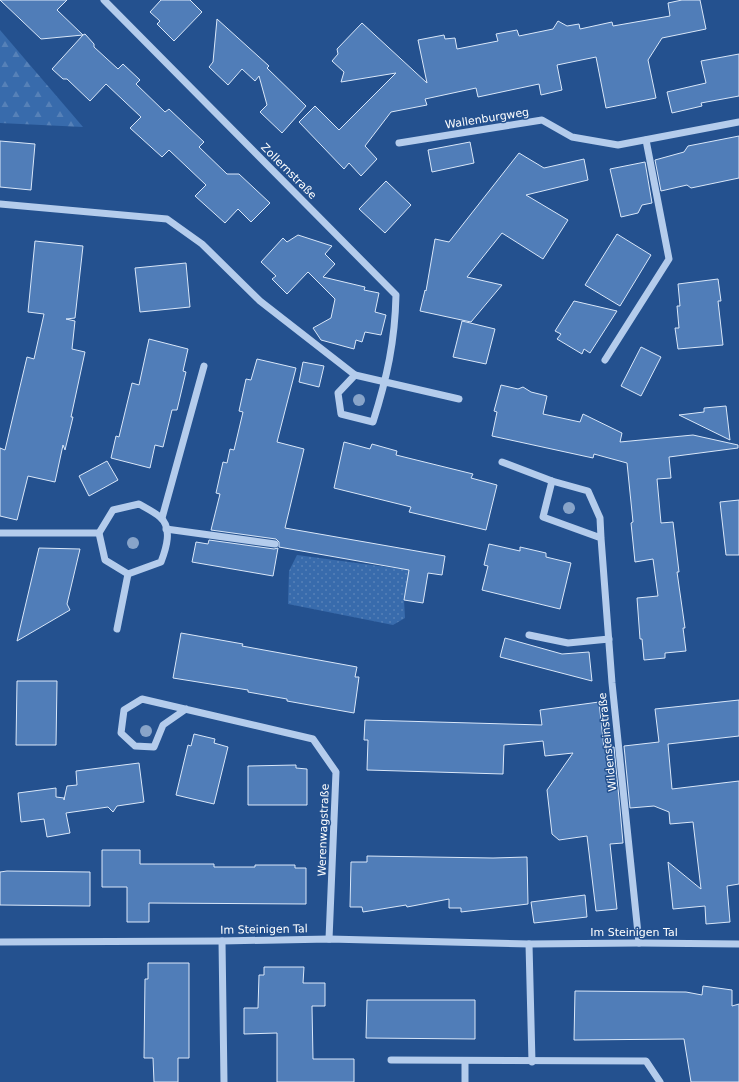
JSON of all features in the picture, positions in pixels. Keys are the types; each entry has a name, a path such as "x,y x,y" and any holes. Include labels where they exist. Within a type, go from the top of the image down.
{"street":[{"name":"Zollernstraße","path":"104,0 396,295 395,330 386,382 373,422 340,414 338,393 355,375"},
{"name":"Wallenburgweg","path":"399,143 542,120 572,137 618,145 739,122"},
{"path":"605,360 668,259 646,140"},
{"path":"0,204 167,219 202,244 260,301 355,375 459,399"},
{"path":"162,518 204,366"},
{"path":"502,462 552,481 543,517 601,538"},
{"name":"Wildensteinstraße","path":"552,481 588,491 600,518 609,639 639,943"},
{"path":"139,504 162,518 166,528 168,544 161,562 128,574 105,560 99,533 113,510 139,504"},
{"path":"166,528 275,544"},
{"path":"0,533 99,533"},
{"path":"117,629 128,574"},
{"path":"529,634 568,643 609,639"},
{"name":"Werenwagstraße","path":"186,709 163,725 154,747 135,746 121,733 124,710 142,699 186,709 313,739 336,772 329,939"},
{"name":"Im Steinigen Tal","path":"0,942 222,942 329,939 529,944 739,944"},
{"path":"222,942 224,1082"},
{"path":"529,944 532,1062"},
{"path":"392,1060 532,1062 646,1061 660,1082"},
{"path":"465,1061 465,1082"}],"green space":[{"path":"0,30 83,127 0,123"},
{"path":"297,555 409,570 404,600 405,618 393,625 288,604 289,571"}],"building":[{"path":"0,0 67,0 57,10 83,35 41,39"},
{"path":"161,0 190,0 202,12 174,41 157,24 160,21 150,12"},
{"path":"682,0 700,0 706,29 662,38 648,60 656,98 606,108 596,57 557,65 562,90 541,95 539,84 478,97 476,88 425,99 427,105 391,112 365,146 377,159 361,176 349,163 344,169 299,122 315,106 339,130 396,73 341,82 344,72 332,61 338,54 337,49 362,23 427,83 418,40 444,35 445,39 455,38 457,49 498,41 496,34 517,30 519,36 553,29 558,21 567,26 579,24 580,29 612,22 613,26 670,16 668,3"},
{"path":"217,19 269,66 267,68 306,106 282,133 260,112 267,105 259,76 255,81 242,69 228,85 209,67 213,62"},
{"path":"85,34 94,44 94,47 118,69 123,64 140,80 136,84 165,112 169,109 204,142 199,147 227,174 239,174 270,203 251,222 238,209 225,223 195,196 206,185 169,150 162,157 130,128 141,117 106,84 90,101 67,79 63,79 52,69"},
{"path":"739,54 739,96 701,103 702,106 672,113 667,92 706,83 701,61"},
{"path":"739,136 739,178 691,188 687,185 661,191 655,160 684,152 688,146"},
{"path":"0,141 35,144 31,190 0,187"},
{"path":"470,142 474,163 432,172 428,150"},
{"path":"519,153 544,168 584,159 588,180 526,195 568,220 543,259 502,233 467,277 502,285 471,322 420,311 425,290 426,291 435,239 449,242"},
{"path":"645,162 652,203 642,205 638,213 621,217 610,169"},
{"path":"386,181 411,205 385,233 359,209"},
{"path":"617,234 651,255 620,306 585,285"},
{"path":"298,235 332,246 325,254 335,264 323,277 365,287 364,290 379,293 375,312 386,315 381,335 365,332 362,342 356,340 354,349 321,340 313,328 331,318 335,299 308,272 287,294 272,279 276,276 261,262 283,238 287,242"},
{"path":"35,241 83,246 75,318 66,319 75,321 72,349 85,352 71,417 73,417 65,450 63,445 55,482 28,476 17,520 0,516 0,448 5,450 27,357 34,359 44,314 28,312"},
{"path":"186,263 190,307 140,312 135,268"},
{"path":"718,279 721,301 718,301 723,345 678,349 675,328 679,328 677,306 680,306 678,284"},
{"path":"574,301 617,311 590,353 584,349 582,354 557,339 561,334 555,331"},
{"path":"462,321 495,329 486,364 453,357"},
{"path":"149,339 188,349 183,371 186,372 177,410 172,410 163,447 155,445 150,468 111,458 116,436 119,437 132,383 139,385"},
{"path":"641,347 661,357 641,396 621,386"},
{"path":"257,359 296,368 277,442 304,449 285,528 445,556 442,575 428,573 423,603 404,600 409,570 279,547 279,542 276,539 211,530 220,494 216,493 223,462 227,463 230,449 234,450 243,412 239,411 246,379 251,380"},
{"path":"303,362 324,366 319,387 299,382"},
{"path":"501,385 518,389 523,387 531,392 547,396 543,414 580,422 583,414 622,433 620,442 693,435 738,445 738,448 669,457 671,478 657,479 661,523 673,522 679,572 677,572 685,628 683,628 686,651 665,653 665,658 644,660 642,639 640,639 637,598 658,596 653,559 635,562 631,523 633,522 627,463 594,454 593,458 492,436 497,412 494,411"},
{"path":"726,406 730,440 679,415 704,412 704,408"},
{"path":"344,442 370,449 372,444 397,451 396,455 473,474 471,478 497,485 486,530 409,512 411,507 334,488"},
{"path":"107,461 118,480 89,496 79,476"},
{"path":"739,500 739,555 726,555 720,502"},
{"path":"209,540 274,549 278,548 273,576 192,562 196,542 208,544"},
{"path":"489,544 520,551 520,547 546,553 546,557 571,563 560,609 482,590 488,566 484,565"},
{"path":"39,548 80,549 67,604 70,610 17,641"},
{"path":"181,633 357,667 355,677 359,677 354,713 287,701 287,699 248,692 248,690 173,678"},
{"path":"505,638 562,654 589,652 592,681 500,657"},
{"path":"17,681 57,681 56,745 16,745"},
{"path":"739,700 739,736 668,744 672,789 739,781 739,884 727,886 730,922 706,924 705,906 673,909 668,862 701,889 693,822 670,824 669,812 654,806 630,808 624,746 659,742 655,709"},
{"path":"599,702 604,748 614,747 623,843 610,844 617,909 596,911 587,836 559,840 552,834 547,790 573,753 545,756 543,741 504,745 503,774 367,770 368,740 364,740 365,720 542,725 540,710"},
{"path":"194,734 215,739 214,743 228,747 214,804 176,795 188,745 191,746"},
{"path":"139,763 144,802 117,806 113,812 108,807 66,813 70,833 47,837 44,819 21,822 18,793 56,788 56,797 64,798 64,800 67,786 77,785 76,771"},
{"path":"296,765 296,768 307,769 307,805 248,805 248,766"},
{"path":"102,850 140,850 140,864 214,864 214,867 295,865 295,868 306,868 306,904 149,903 149,922 127,922 127,887 102,887"},
{"path":"367,856 493,858 527,857 528,904 461,912 461,908 449,908 449,899 407,907 406,905 363,912 362,907 350,907 351,862 367,862"},
{"path":"0,872 90,872 90,906 0,905"},
{"path":"585,895 587,917 534,923 531,902"},
{"path":"148,963 189,963 189,1058 178,1058 178,1082 154,1082 153,1058 144,1058 145,979 148,979"},
{"path":"264,967 304,967 303,983 325,983 325,1006 312,1006 313,1059 354,1059 354,1082 277,1082 277,1033 244,1034 244,1008 258,1008 259,975 264,975"},
{"path":"703,986 732,990 732,1006 739,1004 739,1082 691,1082 684,1039 574,1040 575,991 686,992 702,995"},
{"path":"367,1000 475,1000 475,1039 366,1038"}]}
